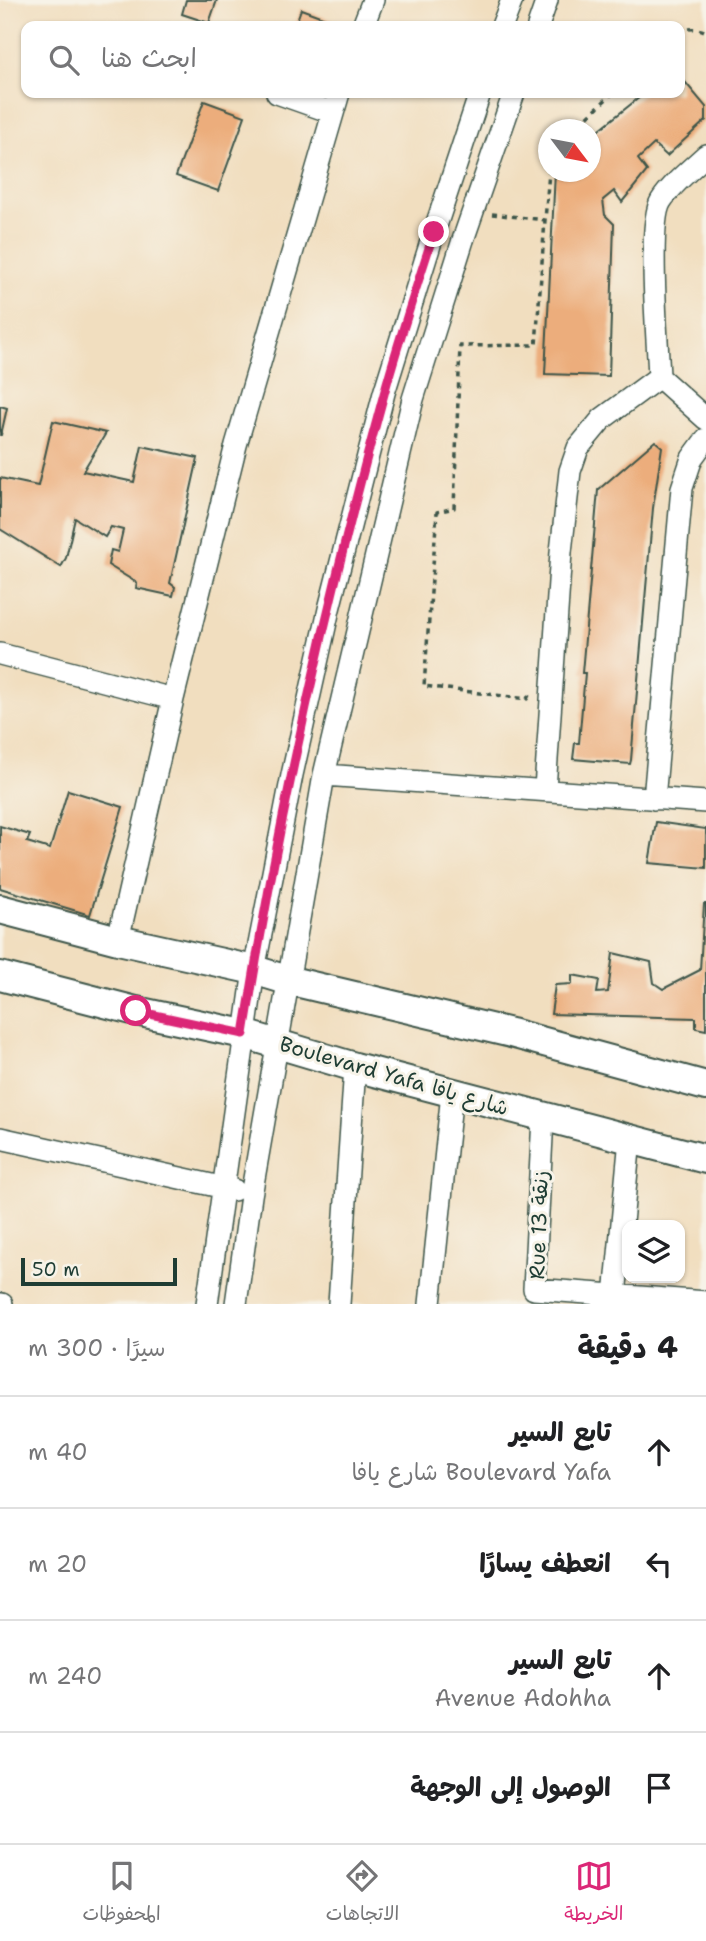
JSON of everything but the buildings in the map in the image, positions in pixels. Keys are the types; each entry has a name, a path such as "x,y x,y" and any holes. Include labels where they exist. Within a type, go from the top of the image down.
{"street":[{"path":"365,21 373,0"},
{"path":"504,21 512,0"},
{"path":"540,21 547,0"},
{"path":"118,940 173,699 236,445 335,103 306,98"},
{"path":"207,1304 254,970 295,762 329,609 381,406 478,98"},
{"path":"236,1304 251,1196 324,775 413,399 512,98"},
{"path":"706,155 660,202 654,231 659,377 706,419"},
{"path":"545,789 561,552 570,471 578,448 602,419 659,377"},
{"path":"654,799 682,488 692,458 706,439"},
{"path":"0,654 173,699"},
{"path":"324,775 706,802"},
{"path":"0,909 118,940 254,970 511,1033 706,1086"},
{"name":"Boulevard Yafa شارع يافا","path":"0,976 136,1011 278,1042 355,1067 543,1118 706,1158"},
{"path":"340,1304 355,1067"},
{"path":"430,1304 452,1093"},
{"name":"Rue 13 زنقة","path":"543,1118 533,1296 615,1296 674,1302 706,1302"},
{"path":"0,1138 222,1187 251,1196"},
{"path":"615,1296 630,1139"}],"path":[{"path":"685,30 701,29 706,33"},
{"path":"585,119 608,98"},
{"path":"548,182 536,345 460,346 454,508 438,512 424,686 527,699 538,676 552,676"},
{"path":"473,212 545,220"}],"route":[{"path":"136,1011 244,1034 292,775 329,609 384,393 434,232"}]}
